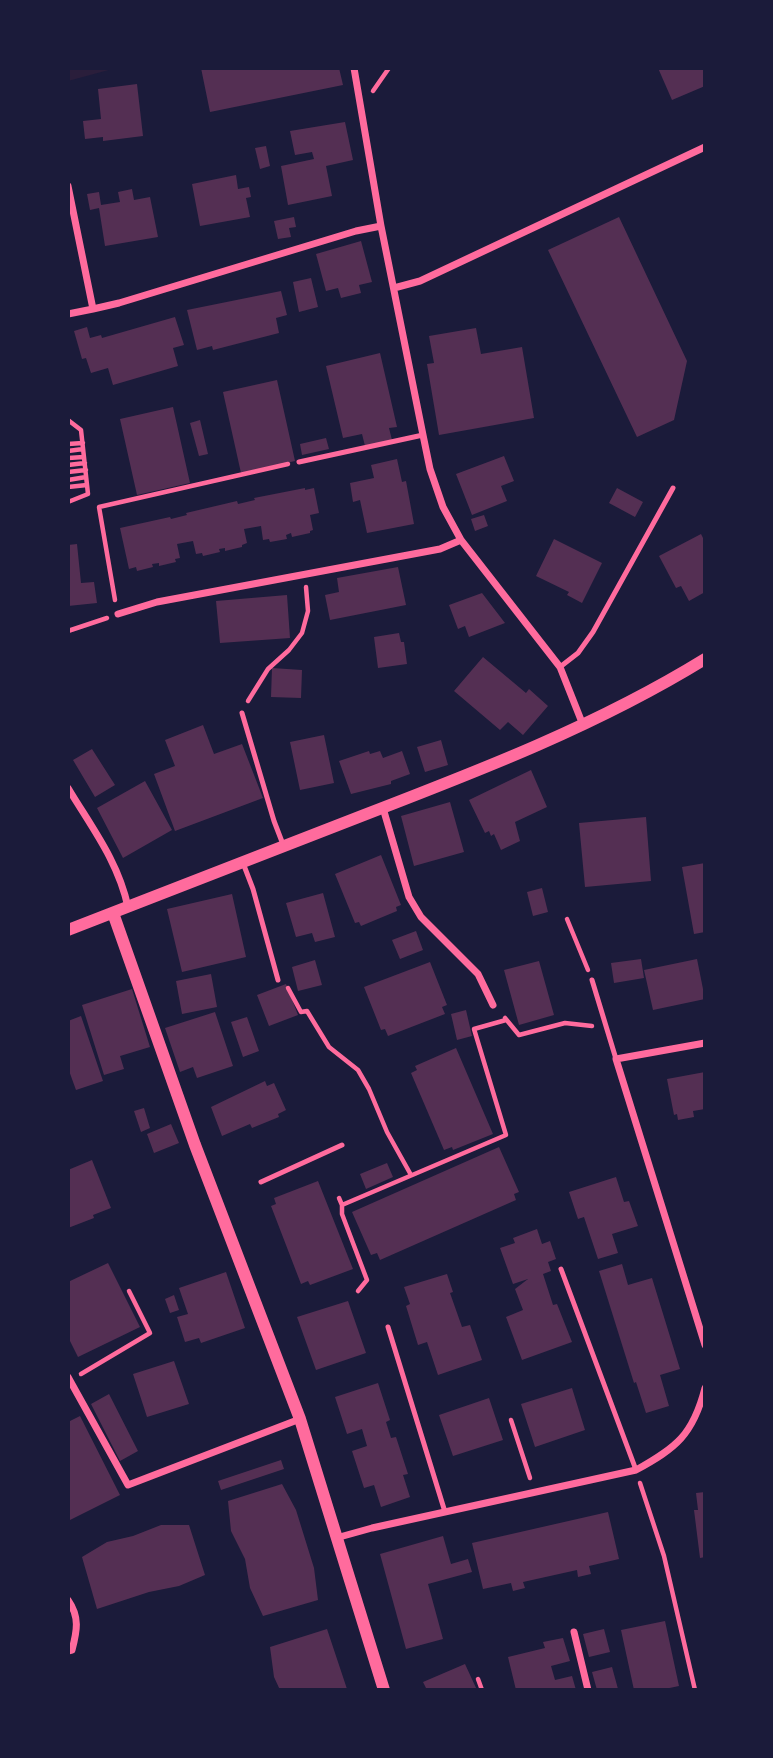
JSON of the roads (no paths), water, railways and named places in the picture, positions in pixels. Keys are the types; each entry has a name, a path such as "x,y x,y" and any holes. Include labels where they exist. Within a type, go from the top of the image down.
{"street":[{"path":"354,68 422,435 443,508 461,540 560,667 583,725"},
{"path":"394,288 420,281 705,147"},
{"path":"68,186 93,309"},
{"path":"68,314 93,309 356,231 382,226"},
{"path":"118,614 157,602 440,549 461,540"},
{"path":"68,930 465,777 583,725 705,659"},
{"path":"68,788 116,866 128,907"},
{"path":"383,808 409,897 421,917 478,974 493,1005"},
{"path":"113,913 195,1144 300,1419 384,1690"},
{"path":"705,1043 616,1059 705,1345"},
{"path":"70,1378 128,1485 300,1419"},
{"path":"335,1539 636,1470 664,1454 686,1435 702,1410 705,1388"},
{"path":"68,1600 76,1612 78,1630 72,1650 68,1651"},
{"path":"574,1632 588,1690"}],"lane":[{"path":"299,462 422,435"},
{"path":"560,667 578,653 593,632 673,488"},
{"path":"242,713 284,846"},
{"path":"243,863 253,889 278,980"},
{"path":"592,980 616,1059"},
{"path":"261,1182 342,1145"},
{"path":"561,1269 636,1470"},
{"path":"388,1326 445,1512"}]}
